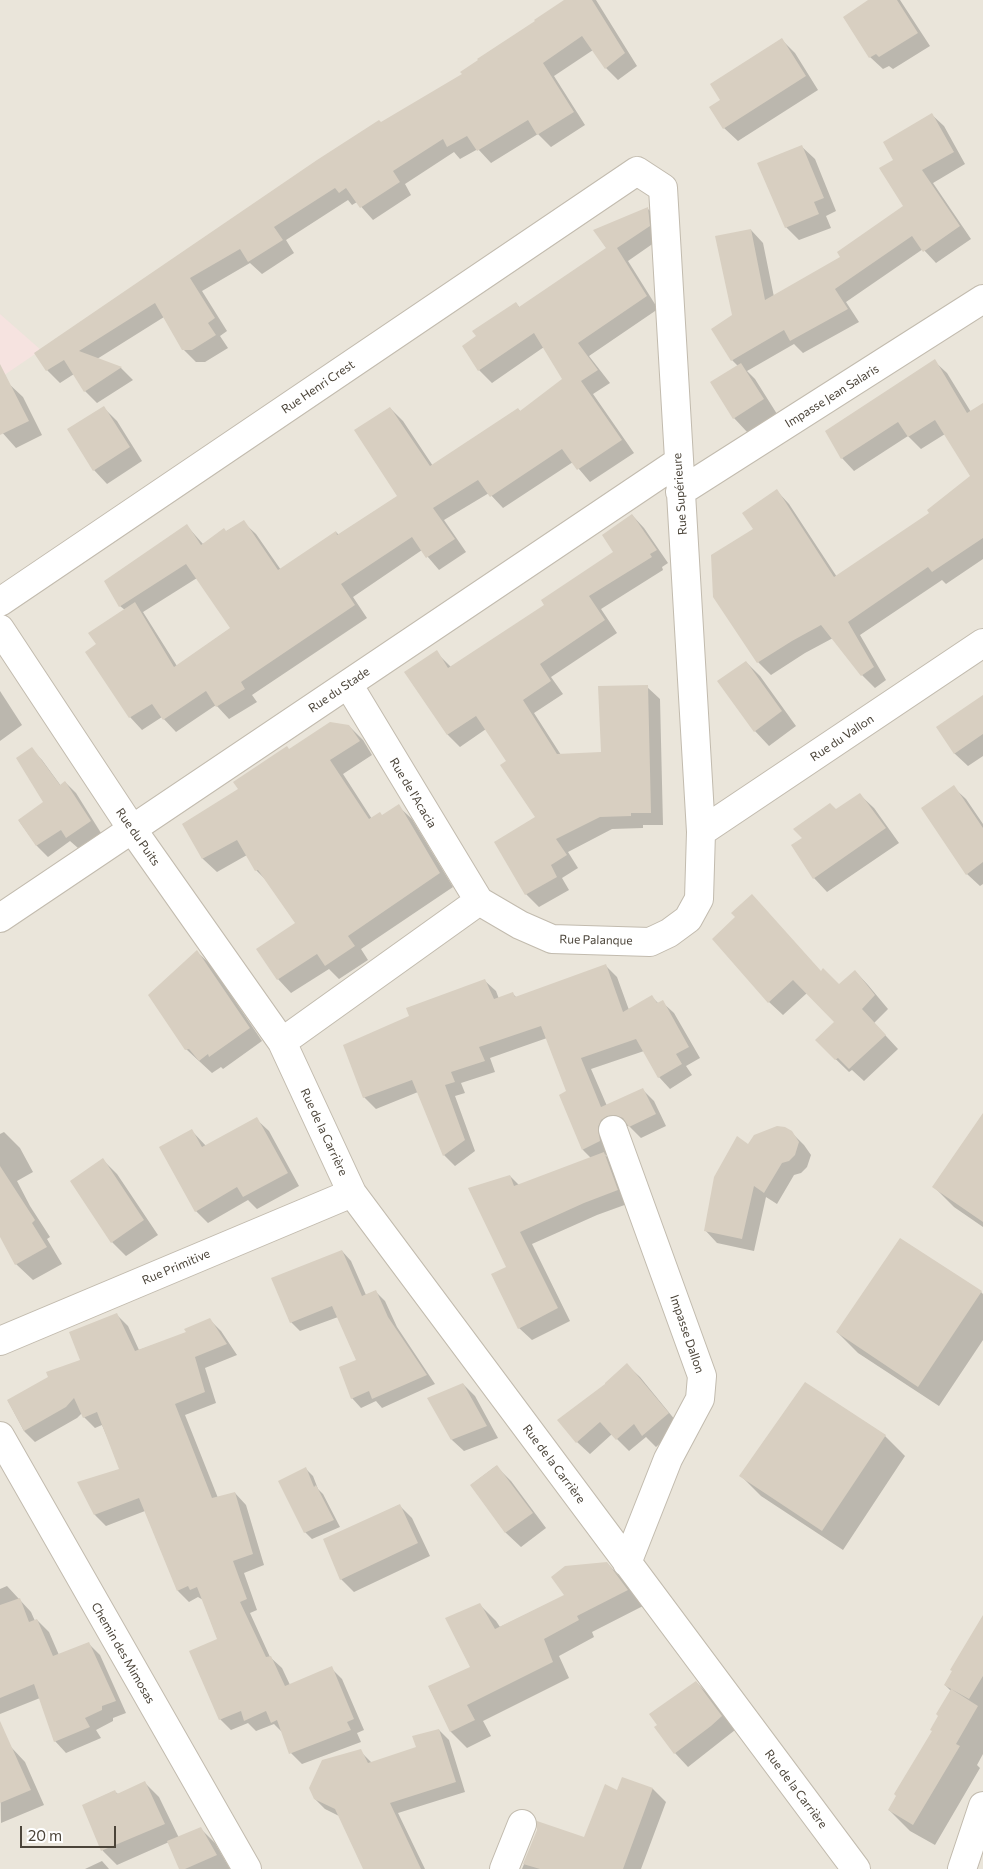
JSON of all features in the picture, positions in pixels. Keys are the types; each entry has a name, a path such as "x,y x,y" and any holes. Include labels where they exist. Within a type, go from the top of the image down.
{"street":[{"name":"Rue Supérieure","path":"637,171 663,188 701,832"},
{"name":"Rue Henri Crest","path":"0,602 637,171"},
{"name":"Impasse Jean Salaris","path":"680,492 983,299"},
{"name":"Rue du Stade","path":"0,918 678,462"},
{"name":"Rue du Puits","path":"0,629 132,829 282,1042"},
{"name":"Rue du Vallon","path":"701,832 983,643"},
{"name":"Rue de l'Acacia","path":"348,684 479,901"},
{"name":"Rue Palanque","path":"479,901 520,925 552,939 650,942 669,934 688,919 699,899 701,832"},
{"path":"282,1042 479,901"},
{"name":"Rue de la Carrière","path":"282,1042 352,1193 856,1869"},
{"name":"Impasse Dallon","path":"613,1130 702,1376 700,1399 668,1459 627,1562"},
{"name":"Rue Primitive","path":"0,1341 352,1193"},
{"name":"Chemin des Mimosas","path":"0,1436 247,1869"},
{"path":"962,1869 983,1806"},
{"path":"504,1869 522,1824"}],"shaded area":[{"path":"0,0 983,0 983,1869 0,1869"},
{"path":"0,314 41,350 0,378"}],"building":[{"path":"564,0 592,0 625,53 605,69 582,36 543,63 574,112 537,135 528,120 477,151 467,136 447,147 443,139 393,171 400,182 360,208 346,188 339,193 335,188 274,227 283,240 248,262 240,249 190,278 215,318 208,323 216,335 192,350 182,350 155,303 79,351 122,367 84,392 64,360 46,371 34,353 317,160 379,120 381,122 462,74 460,72 477,59"},
{"path":"868,0 897,0 918,33 879,57 876,54 869,58 843,17"},
{"path":"782,38 806,76 723,129 709,107 720,100 710,84"},
{"path":"932,113 954,152 922,170 960,226 923,252 912,236 835,289 848,309 790,341 784,330 731,361 711,329 732,315 715,236 751,229 765,300 840,257 837,252 903,206 879,168 893,160 883,142"},
{"path":"802,145 824,198 814,202 819,214 785,228 757,163"},
{"path":"648,207 650,226 617,248 647,296 578,343 598,370 581,381 622,440 577,470 562,449 490,497 478,480 433,508 455,539 426,558 412,537 341,584 355,605 241,682 245,689 216,707 206,691 163,720 152,704 129,718 85,652 96,644 88,633 135,602 174,667 230,628 186,564 119,607 104,581 187,524 201,545 224,528 226,531 244,520 278,570 336,531 337,535 397,496 354,430 390,407 430,466 518,408 520,411 562,379 534,333 478,371 462,346 476,336 472,331 516,302 519,307 606,248 593,230"},
{"path":"935,359 967,413 983,403 983,538 932,572 928,567 848,622 874,667 861,676 821,625 757,663 713,597 711,555 753,529 742,513 777,489 834,577 929,513 927,510 970,476 935,420 908,437 898,422 841,459 825,431"},
{"path":"741,363 764,399 733,419 710,382"},
{"path":"0,364 29,421 0,435"},
{"path":"104,406 130,447 93,471 67,429"},
{"path":"632,514 657,550 650,554 652,557 589,596 605,620 540,664 551,681 523,700 557,754 601,752 598,686 648,685 651,813 631,813 631,816 600,817 556,839 567,855 551,865 557,877 525,895 494,842 535,817 500,765 506,761 476,716 447,735 404,672 437,650 448,668 544,605 541,600 613,552 602,535"},
{"path":"746,661 782,711 754,732 717,681"},
{"path":"983,695 983,734 954,754 936,727"},
{"path":"330,722 349,725 360,741 330,760 369,819 380,812 382,815 399,804 440,873 348,936 355,946 325,966 317,954 277,980 256,949 295,923 258,870 255,871 237,840 202,859 182,824 238,789 233,782 287,746 289,749"},
{"path":"32,747 60,785 65,781 91,821 66,838 61,830 36,846 18,820 43,802 16,758"},
{"path":"954,785 983,828 983,862 966,875 921,808"},
{"path":"860,793 886,828 813,879 791,845 802,838 793,829 830,803 836,809"},
{"path":"752,894 821,971 823,968 839,984 855,970 875,995 862,1009 886,1035 849,1069 838,1058 835,1060 815,1040 834,1022 793,980 768,1003 712,939 735,917 731,913"},
{"path":"197,950 250,1028 209,1057 208,1054 199,1061 189,1049 185,1050 148,995"},
{"path":"606,964 623,1012 652,995 657,1003 663,1000 689,1047 676,1054 682,1064 658,1078 636,1039 581,1058 601,1107 643,1088 656,1114 629,1127 623,1118 615,1115 607,1116 601,1120 598,1127 600,1141 582,1150 559,1095 566,1091 541,1026 479,1047 485,1061 451,1072 455,1082 445,1085 465,1140 443,1156 412,1080 363,1098 343,1045 409,1016 406,1008 485,979 494,999 513,992 515,997"},
{"path":"983,1113 983,1222 932,1187"},
{"path":"257,1117 288,1173 243,1197 237,1187 195,1212 159,1147 192,1129 202,1147"},
{"path":"777,1126 785,1127 792,1131 799,1142 795,1155 789,1161 782,1163 764,1193 754,1186 742,1239 704,1231 714,1177 737,1136 748,1144 754,1135"},
{"path":"604,1152 618,1190 520,1232 558,1308 518,1329 491,1274 506,1267 468,1188 510,1175 514,1186"},
{"path":"103,1158 144,1220 111,1243 70,1181"},
{"path":"0,1166 35,1220 32,1223 47,1247 15,1265 0,1237"},
{"path":"900,1238 982,1291 918,1387 836,1332"},
{"path":"342,1250 362,1296 376,1290 388,1317 427,1375 372,1399 369,1391 351,1399 339,1367 356,1360 332,1306 290,1323 271,1278"},
{"path":"117,1313 135,1351 186,1332 184,1329 210,1318 227,1344 195,1357 205,1392 175,1404 212,1498 235,1492 253,1554 233,1561 247,1599 240,1602 266,1657 271,1656 285,1686 332,1666 354,1719 347,1722 351,1730 289,1754 277,1720 271,1723 266,1711 244,1721 241,1711 219,1720 189,1651 217,1639 197,1587 190,1590 188,1586 177,1591 139,1498 94,1515 77,1482 119,1469 97,1412 83,1418 74,1398 66,1407 24,1431 7,1400 48,1377 46,1372 80,1360 69,1332"},
{"path":"627,1363 669,1413 642,1436 634,1424 616,1440 600,1422 576,1443 557,1420 605,1384"},
{"path":"805,1382 886,1435 822,1531 739,1476"},
{"path":"463,1383 487,1426 451,1440 427,1398"},
{"path":"497,1465 533,1513 505,1533 470,1485"},
{"path":"306,1467 314,1487 316,1485 334,1520 304,1533 278,1481"},
{"path":"400,1504 418,1543 340,1580 323,1539"},
{"path":"607,1562 628,1590 577,1616 579,1620 544,1639 553,1662 467,1705 475,1720 450,1732 428,1686 470,1667 445,1618 480,1603 495,1629 564,1595 551,1577 565,1566"},
{"path":"20,1598 29,1622 37,1619 53,1656 89,1642 116,1701 102,1706 102,1710 85,1718 90,1727 54,1742 34,1684 0,1698 0,1605"},
{"path":"983,1615 983,1676 969,1699 944,1685 952,1671 950,1670"},
{"path":"696,1681 722,1716 674,1754 654,1727 657,1725 649,1714"},
{"path":"951,1689 978,1706 956,1744 960,1746 913,1825 888,1810 896,1796 894,1794 932,1731 930,1730 938,1716 936,1714"},
{"path":"0,1721 31,1790 0,1803"},
{"path":"439,1729 456,1782 390,1803 421,1869 363,1869 335,1809 314,1799 309,1788 322,1760 361,1749 368,1763 416,1747 412,1736"},
{"path":"622,1777 653,1788 623,1869 540,1869 523,1864 537,1830 537,1821 584,1837 605,1784 617,1790"},
{"path":"145,1781 165,1824 101,1851 82,1805 115,1790 117,1794"},
{"path":"201,1827 217,1855 185,1869 179,1869 167,1841"}]}
